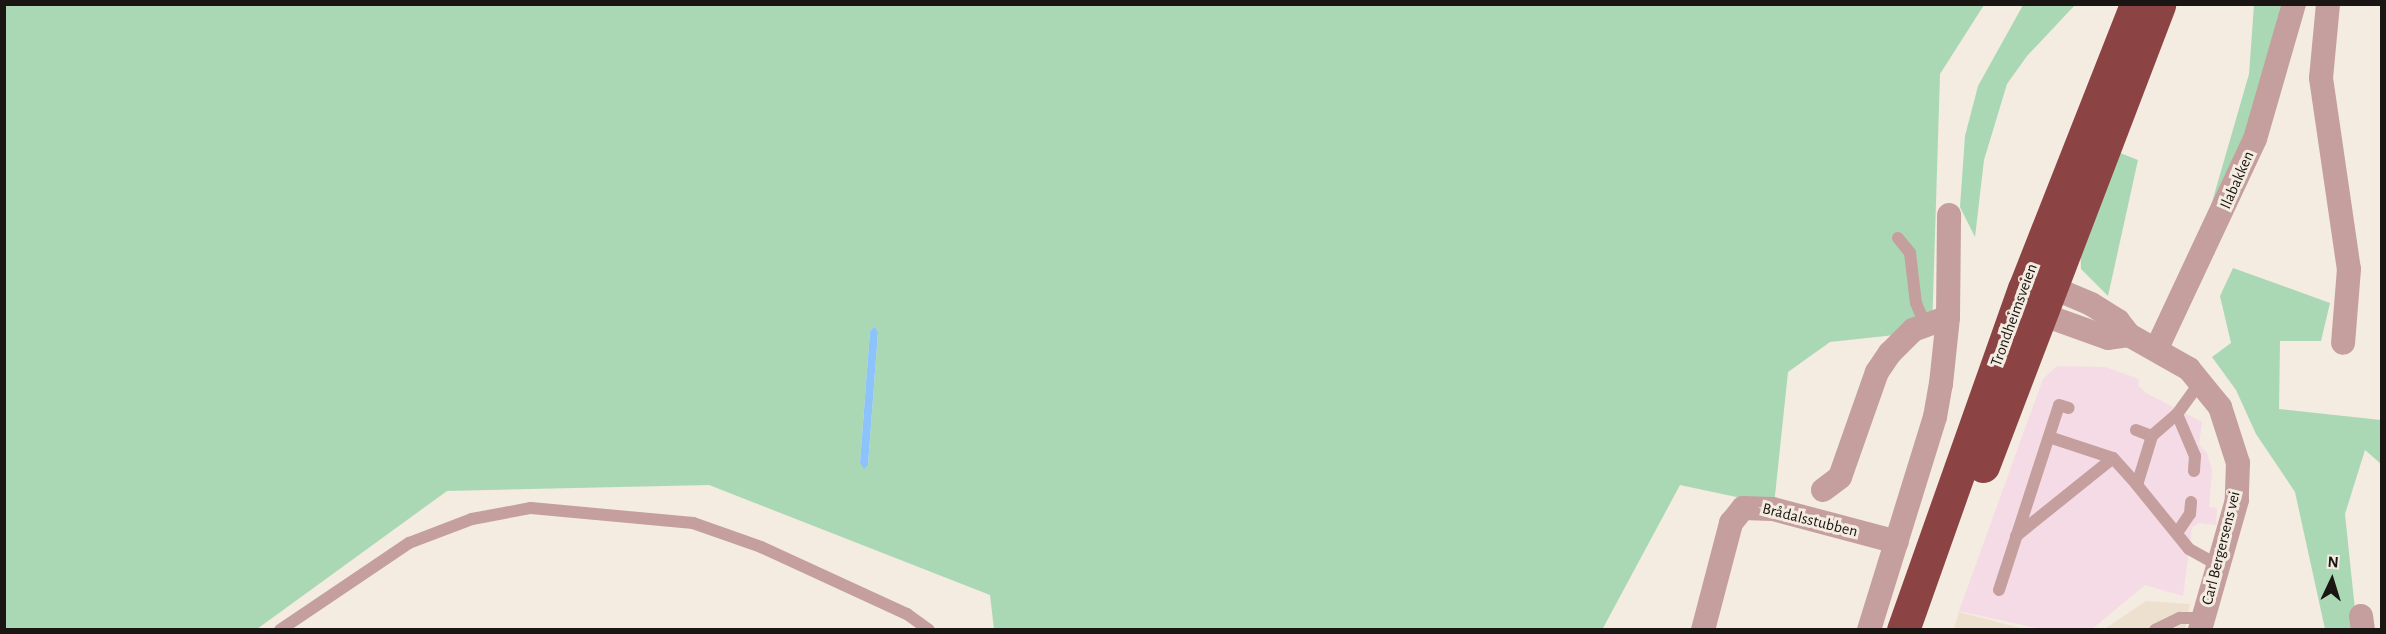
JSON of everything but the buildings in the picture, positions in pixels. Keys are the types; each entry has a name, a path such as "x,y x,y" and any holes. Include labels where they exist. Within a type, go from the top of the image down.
{"highway":[{"name":"Trondheimsveien","path":"1926,630 2136,4"},
{"name":"Trondheimsveien","path":"1903,630 2159,4"}],"street":[{"name":"Ilabakken","path":"2157,348 2255,139 2294,4"},
{"path":"2328,4 2321,78 2349,269 2343,343"},
{"path":"1869,630 1935,417 1936,321 1949,215"},
{"name":"Carl Bergersens vei","path":"2039,297 2108,338 2129,335 2157,348 2200,381 2227,422 2238,463 2237,500 2220,566 2201,624"},
{"name":"Brådalsstubben","path":"1823,490 1840,477 1877,372 1904,339 1936,321"},
{"name":"Brådalsstubben","path":"1703,630 1731,523 1743,508 1773,508 1897,542"}],"lane":[{"path":"1898,238 1910,254 1916,303 1936,321"},
{"path":"2137,485 2152,436 2177,414 2200,381"},
{"path":"1999,590 2059,405 2069,408"},
{"path":"2177,414 2195,456 2194,471"},
{"path":"2136,430 2152,436"},
{"path":"2049,437 2113,458 2189,549 2220,566"},
{"path":"2016,536 2113,458"},
{"path":"280,630 409,543 472,519 531,508 693,523 761,547 907,614 929,630"},
{"path":"2176,533 2190,508"},
{"path":"2155,630 2180,618 2201,624"}],"shaded area":[{"path":"2057,366 2105,367 2139,379 2138,386 2148,394 2202,422 2199,445 2207,453 2212,470 2209,507 2217,508 2216,525 2199,523 2192,527 2183,596 2145,585 2092,629 2041,629 1959,611 2043,379"},
{"path":"2146,601 2190,604 2185,629 2103,630"},
{"path":"1959,612 2024,629 1954,629"}],"green space":[{"path":"4,5 1984,5 1940,74 1932,331 1830,342 1788,372 1774,505 1680,485 1602,630 994,629 990,595 709,485 447,491 257,629 5,629","holes":["875,326 878,332 868,465 860,463 870,331"]},
{"path":"2023,5 2075,5 2027,56 2007,84 1984,160 1975,237 1960,207 1965,136 1978,86"},
{"path":"2254,5 2285,5 2253,122 2206,223 2249,74"},
{"path":"2115,151 2138,160 2108,296 2081,269 2080,238"},
{"path":"2233,268 2330,303 2321,341 2280,341 2279,409 2381,420 2381,464 2365,450 2345,514 2357,629 2325,629 2295,492 2256,434 2236,390 2212,357 2231,343 2220,296"}],"water":[{"path":"875,326 878,332 868,465 864,469 860,463 870,331"}]}
